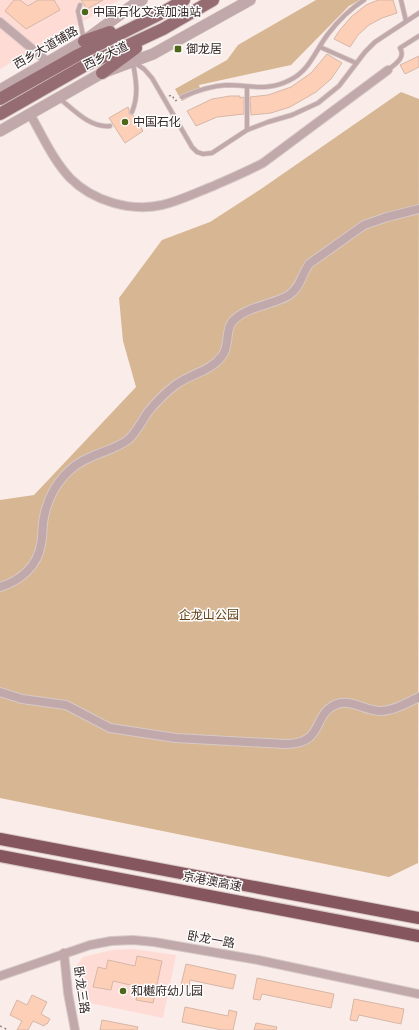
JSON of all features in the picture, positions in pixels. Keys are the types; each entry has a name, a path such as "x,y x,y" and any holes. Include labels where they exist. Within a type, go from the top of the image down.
{"highway":[{"name":"京港澳高速","path":"0,838 419,918"},
{"name":"京港澳高速","path":"0,856 419,936"}],"main road":[{"name":"西乡大道","path":"0,100 78,55 158,15 184,0"},
{"name":"西乡大道","path":"0,114 84,66 163,29 213,0"},
{"path":"84,41 158,15"},
{"path":"102,72 163,29"}],"street":[{"path":"0,131 102,72 154,54 250,0"},
{"name":"西乡大道辅路","path":"0,90 84,41 134,2"},
{"path":"0,22 48,62"},
{"path":"30,114 61,166 69,177 80,187 102,199 119,204 147,207 178,200 242,174 263,163 388,70"},
{"path":"0,587 10,584 21,577 30,568 37,557 41,545 44,517 48,502 55,488 64,476 75,466 89,457 116,447 128,439 160,398 175,385 191,375 209,368 218,362 228,345 229,328 233,322 259,306 281,299 290,294 297,287 304,270 309,264 364,225 381,218 419,209"},
{"path":"0,692 22,699 66,705 110,728 176,738 285,744 296,744 306,740 314,733 323,715 330,708 338,704 357,704 369,709 381,711 394,709 419,697"},
{"name":"卧龙一路","path":"0,976 64,953 101,943 122,940 149,941 258,960 419,994"},
{"name":"卧龙三路","path":"64,953 68,994 75,1030"}],"lane":[{"path":"182,97 192,92 214,86 225,85 258,88 269,87 291,80 308,66 337,23 364,0"},
{"path":"402,0 406,21"},
{"path":"80,5 78,11 84,41"},
{"path":"133,62 149,74 192,147 197,152 203,154 212,153 247,130 292,115 318,103 339,86 356,63 375,42 419,13"},
{"path":"388,70 400,60 402,56 400,48 419,36"},
{"path":"320,47 356,63"},
{"path":"132,112 135,105 137,92 133,62"},
{"path":"247,87 247,130"},
{"path":"59,98 93,124 102,127 110,126"}],"path":[{"path":"167,103 172,101 169,96 172,95 175,101 182,97"},
{"path":"0,1026 8,1030"}],"shaded area":[{"path":"0,0 120,0 37,48 0,16"},
{"path":"0,28 29,52 0,69"},
{"name":"和樾府幼儿园","path":"133,949 176,955 163,1018 80,1001 76,967 83,957 112,950"}],"green space":[{"path":"316,0 360,0 349,6 291,65 199,85 201,91 182,101 175,89 227,60 238,45"},
{"name":"企龙山公园","path":"401,92 419,99 418,863 389,877 0,798 0,500 34,495 136,387 123,341 119,298 162,240 210,222 261,189"}],"building":[{"path":"14,0 20,0 28,6 38,0 54,0 60,10 26,29 5,11"},
{"path":"81,0 103,0 87,9"},
{"path":"378,0 393,0 397,13 382,18 369,25 358,35 350,47 334,39 351,17 366,5"},
{"path":"327,54 342,63 331,79 316,92 290,107 271,113 251,115 250,97 268,95 291,87 311,73"},
{"path":"419,56 419,67 405,74 400,65"},
{"path":"240,96 240,98 244,97 244,114 217,117 196,126 187,111 212,99"},
{"name":"中国石化","path":"128,107 129,114 133,115 143,131 125,143 109,118"},
{"path":"137,956 162,961 153,1003 136,1000 139,987 113,981 111,990 93,987 98,967 106,969 108,960 135,966"},
{"path":"186,964 236,975 233,989 190,980 189,986 181,985"},
{"path":"257,978 334,994 331,1008 262,994 260,1000 253,999"},
{"path":"32,995 47,1002 41,1014 50,1019 44,1026 33,1021 28,1030 17,1030 22,1021 10,1015 17,1000 27,1005"},
{"path":"354,999 404,1009 401,1024 359,1015 357,1021 350,1020"},
{"path":"185,1007 228,1016 229,1010 237,1012 233,1030 222,1030 182,1022"},
{"path":"102,1020 138,1027 137,1030 100,1030"},
{"path":"256,1023 277,1027 276,1030 254,1030"}],"place":[{"name":"中国石化文滨加油站","path":"85,12"},
{"name":"御龙居","path":"178,49"},
{"name":"中国石化","path":"125,122"},
{"name":"和樾府幼儿园","path":"123,991"}]}
